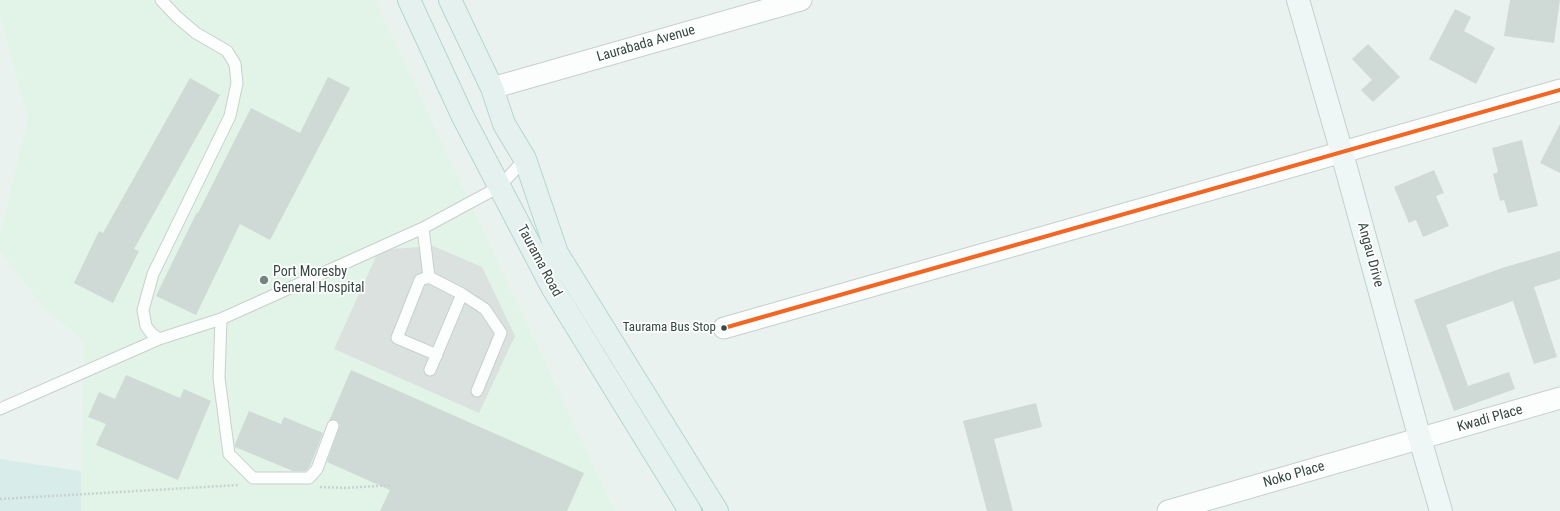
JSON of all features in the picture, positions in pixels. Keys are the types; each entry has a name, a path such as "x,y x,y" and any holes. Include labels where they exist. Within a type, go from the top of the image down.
{"main road":[{"name":"Taurama Road","path":"410,0 463,117 552,287 690,511"},
{"name":"Taurama Road","path":"450,0 492,88 504,124 525,159 557,254 717,511"}],"street":[{"name":"Laurabada Avenue","path":"492,88 801,0"},
{"name":"Angau Drive","path":"1298,0 1441,511"},
{"path":"724,328 1560,90"},
{"name":"Kwadi Place","path":"1420,439 1560,398"},
{"name":"Noko Place","path":"1168,511 1420,439"}],"lane":[{"path":"160,339 151,333 146,326 143,310 153,274 230,116 237,83 235,64 227,50 196,32 177,17 161,0"},
{"path":"0,409 160,339 221,319 423,228 499,187 525,159"},
{"path":"423,228 428,277"},
{"path":"437,355 397,338 420,280 428,277 462,294 485,309 501,333 477,391"},
{"path":"430,370 462,294"},
{"path":"221,319 219,378 229,454 253,478 309,478 317,469 333,426"}],"path":[{"path":"0,499 243,485"},
{"path":"314,487 346,488 392,485"}],"shaded area":[{"name":"Port Moresby General Hospital","path":"0,0 375,0 615,511 81,511 84,341 46,310 0,251 0,234 28,119 0,15"},
{"path":"433,246 482,267 515,336 479,413 334,349 379,250"},
{"path":"0,459 81,471 81,511 0,511"}],"building":[{"path":"1510,0 1560,0 1554,43 1504,36"},
{"path":"1455,9 1471,17 1464,31 1495,48 1476,84 1429,59"},
{"path":"1368,44 1400,77 1373,102 1361,90 1372,80 1352,59"},
{"path":"328,77 350,88 270,240 240,224 196,315 156,296 197,212 198,213 251,108 300,133"},
{"path":"190,78 220,95 134,249 139,251 113,303 74,283 99,231 103,233"},
{"path":"1560,124 1560,173 1540,163"},
{"path":"1522,140 1538,206 1508,213 1504,200 1500,201 1493,174 1498,172 1492,148"},
{"path":"1434,170 1444,193 1436,196 1449,226 1423,237 1416,220 1409,223 1394,187"},
{"path":"1560,251 1560,279 1534,287 1557,357 1534,364 1513,301 1446,325 1468,386 1509,372 1515,389 1454,411 1414,300 1502,268"},
{"path":"351,370 584,473 567,511 380,511 390,490 327,462 340,425 336,420 329,421"},
{"path":"126,375 180,398 184,389 211,401 178,480 96,445 106,424 88,417 99,392 115,399"},
{"path":"1036,403 1042,427 994,439 1013,511 987,511 963,421"},
{"path":"249,411 281,424 284,417 323,433 310,466 306,471 293,471 235,447"}],"transit line":[{"path":"724,328 1560,90"}],"place":[{"name":"Port Moresby General Hospital","path":"264,280"},
{"name":"Taurama Bus Stop","path":"724,328"}]}
